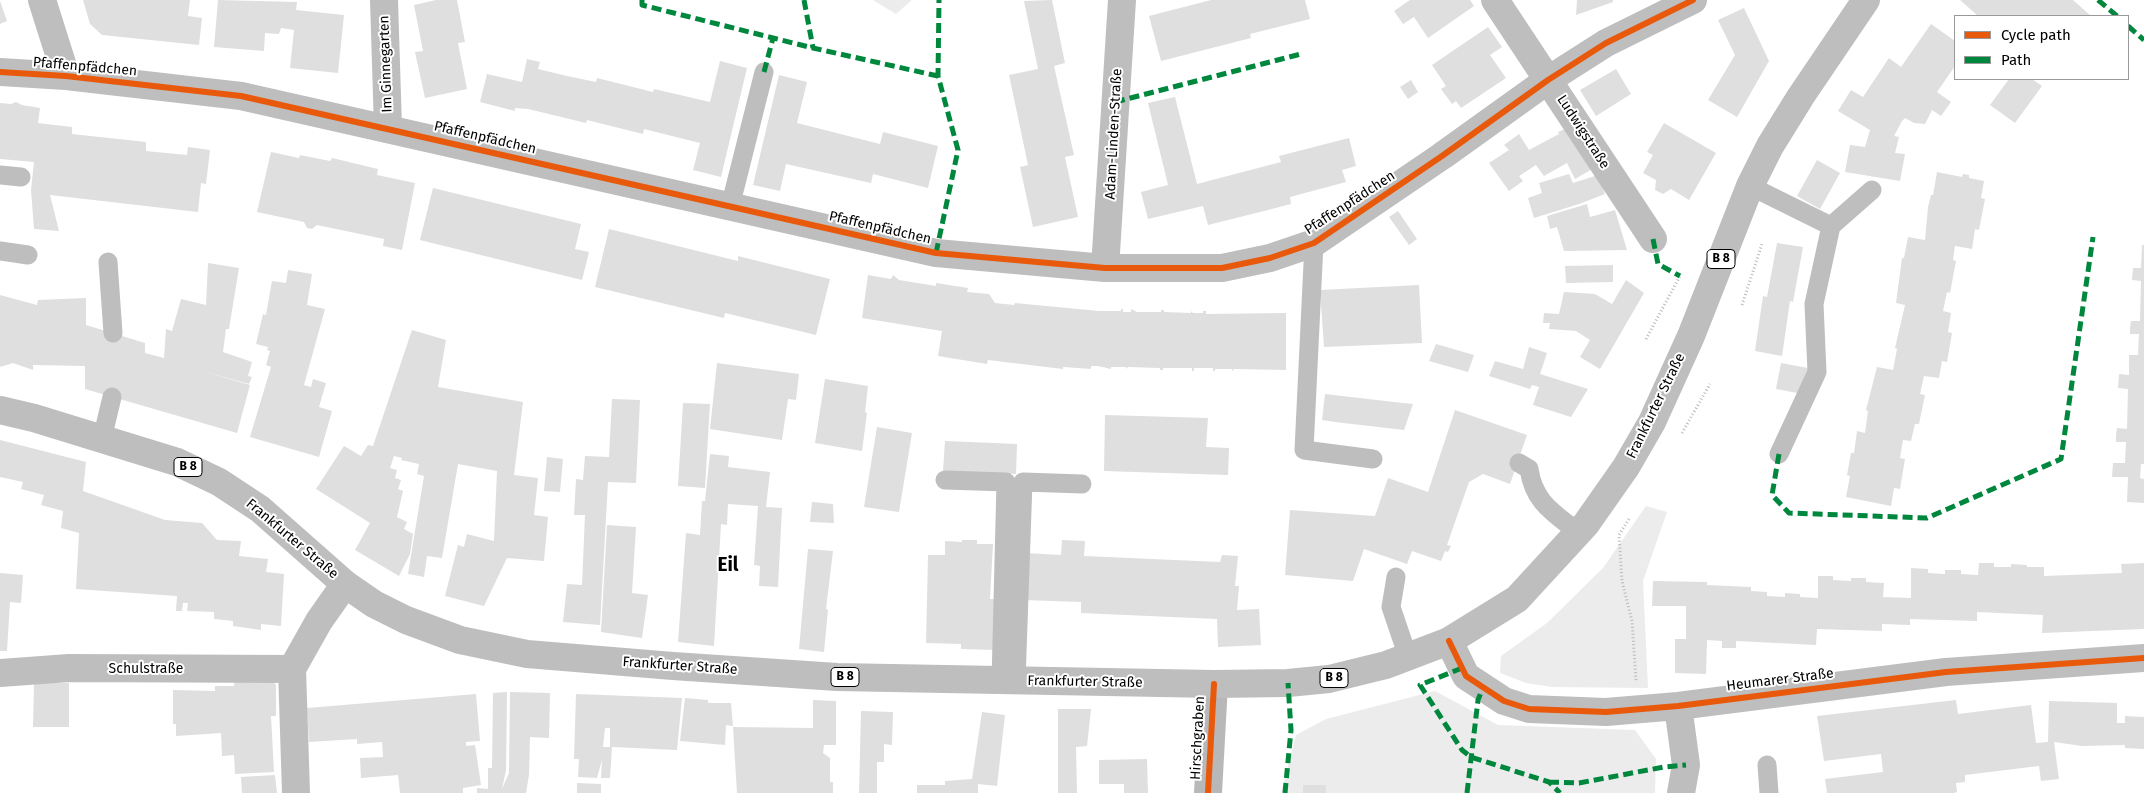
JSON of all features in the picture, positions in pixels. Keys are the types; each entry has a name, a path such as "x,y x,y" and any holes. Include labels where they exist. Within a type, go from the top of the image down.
{"street":[{"path":"42,0 66,76"},
{"name":"Im Ginnegarten","path":"384,0 388,128"},
{"name":"Adam-Linden-Straße","path":"1106,268 1122,0"},
{"name":"Ludwigstraße","path":"1495,0 1653,239"},
{"name":"Pfaffenpfädchen","path":"0,72 66,76 241,96 936,253 1106,268 1222,268 1270,258 1314,243 1442,156 1548,80 1606,43 1693,0"},
{"name":"Frankfurter Straße","path":"0,410 177,462 218,482 260,508 345,584 374,604 415,623 460,640 527,654 673,666 837,676 1214,684 1288,683 1329,679 1386,665 1449,641 1517,599 1598,510 1652,422 1691,336 1750,186 1770,146 1801,96 1866,0"},
{"path":"296,793 292,669 319,621 345,584"},
{"name":"Heumarer Straße","path":"1449,641 1466,676 1504,701 1529,709 1606,712 1678,706 1946,672 2144,658"},
{"name":"Schulstraße","path":"0,673 68,668 292,669"},
{"name":"Hirschgraben","path":"1208,793 1214,684"},
{"path":"1678,706 1686,765 1681,793"}],"lane":[{"path":"730,207 764,72"},
{"path":"0,175 21,177"},
{"path":"1750,186 1832,226"},
{"path":"1779,454 1817,372 1814,304 1832,226 1872,190"},
{"path":"1314,243 1304,450 1373,459"},
{"path":"0,251 28,255"},
{"path":"108,262 113,333"},
{"path":"102,439 112,396"},
{"path":"1520,463 1529,469 1531,484 1536,495 1548,508 1579,533"},
{"path":"945,480 1006,482 1008,681"},
{"path":"1008,681 1023,482 1082,484"},
{"path":"1396,577 1391,607 1408,657"},
{"path":"1767,765 1769,793"}],"path":[{"path":"1742,305 1762,243"},
{"path":"1646,339 1680,276"},
{"path":"1619,535 1622,581 1632,621 1638,709"}],"shaded area":[{"path":"873,0 912,0 896,14"},
{"path":"1646,506 1667,512 1643,581 1648,688 1552,687 1526,683 1500,673 1501,656 1547,623 1603,568"},
{"path":"1435,691 1498,725 1635,730 1656,759 1655,793 1281,793 1296,735 1326,719"}],"building":[{"path":"83,0 190,0 188,16 202,18 199,45 102,35 90,24"},
{"path":"218,0 297,2 296,10 344,15 338,73 290,68 294,30 281,28 279,34 265,33 264,51 214,47"},
{"path":"436,0 457,0 465,42 458,43 467,89 425,98 415,52 423,51 414,5"},
{"path":"1052,0 1065,63 1054,66 1074,155 1065,157 1078,217 1033,227 1020,167 1028,165 1009,75 1038,69 1024,1"},
{"path":"1211,0 1305,0 1310,19 1250,34 1251,38 1161,61 1149,16"},
{"path":"1410,0 1470,0 1474,6 1428,38 1414,17 1403,24 1394,11"},
{"path":"1577,0 1613,0 1613,2 1576,15"},
{"path":"1960,0 2073,0 2090,15 1977,15"},
{"path":"0,1 7,21 0,24"},
{"path":"1744,8 1769,61 1737,117 1708,100 1735,55 1718,20"},
{"path":"1931,24 1954,40 1954,67 1937,92 1951,102 1941,116 1932,110 1925,124 1914,123 1905,118 1902,121 1894,136 1899,137 1895,153 1905,154 1900,181 1845,172 1850,145 1865,147 1870,130 1838,111 1851,90 1863,97 1889,58 1901,67"},
{"path":"1488,27 1502,47 1490,55 1506,78 1461,108 1456,101 1452,104 1441,89 1446,86 1432,65"},
{"path":"527,59 540,62 538,69 567,76 596,82 597,78 653,92 654,89 710,102 720,61 747,68 721,177 693,170 700,143 644,129 643,134 587,120 586,123 528,109 515,108 515,111 480,102 487,74 522,82"},
{"path":"1616,69 1631,94 1596,116 1580,90"},
{"path":"779,75 807,82 797,123 880,144 883,132 938,146 928,188 873,174 871,183 786,164 780,191 753,185"},
{"path":"1411,80 1418,92 1408,99 1400,87"},
{"path":"2008,80 2033,80 2042,86 2015,123 1990,105"},
{"path":"1175,97 1197,184 1281,162 1279,156 1349,138 1356,166 1342,170 1346,182 1290,197 1291,204 1264,211 1208,225 1203,206 1148,219 1141,192 1168,185 1148,103"},
{"path":"16,102 40,108 38,123 72,127 72,134 146,142 146,151 187,155 188,147 210,150 206,184 201,183 198,212 50,195 59,231 34,229 31,190 34,162 0,159 0,103 11,104"},
{"path":"1664,123 1716,153 1689,200 1671,189 1663,194 1655,190 1656,180 1643,173 1653,155 1647,152"},
{"path":"1572,126 1594,168 1575,179 1567,163 1544,176 1536,165 1519,176 1523,181 1509,191 1489,163 1509,150 1504,145 1519,134 1529,150 1559,134 1558,132"},
{"path":"271,152 299,158 300,155 330,161 332,158 378,169 377,175 415,183 402,250 383,246 384,239 317,225 312,229 307,228 304,222 257,212"},
{"path":"1817,160 1840,173 1820,209 1797,196"},
{"path":"1937,172 1962,177 1963,174 1969,175 1969,178 1984,181 1981,198 1985,199 1979,230 1975,229 1972,249 1955,246 1953,260 1956,261 1950,293 1947,292 1943,311 1951,313 1948,332 1952,333 1947,362 1942,361 1939,378 1924,376 1920,394 1925,395 1919,424 1915,424 1911,441 1903,440 1900,458 1905,459 1900,489 1894,488 1891,506 1846,497 1850,476 1847,475 1851,453 1854,453 1857,431 1865,433 1868,411 1866,410 1877,367 1893,370 1897,349 1895,348 1905,305 1896,303 1902,258 1904,258 1908,237 1925,240 1928,207 1931,195 1933,195"},
{"path":"1569,174 1573,183 1598,175 1605,194 1534,218 1528,198 1542,193 1539,183"},
{"path":"433,188 581,224 575,249 589,252 582,280 420,240"},
{"path":"1587,204 1590,217 1615,210 1627,250 1564,251 1557,227 1550,229 1547,216"},
{"path":"1398,211 1417,239 1409,245 1389,217"},
{"path":"609,229 738,261 738,256 830,279 816,335 725,313 724,318 595,287"},
{"path":"1777,243 1803,247 1793,302 1790,301 1782,356 1755,351 1763,296 1767,297"},
{"path":"2142,245 2144,245 2144,464 2141,464 2140,478 2144,479 2144,503 2127,502 2128,477 2112,477 2113,463 2125,463 2126,442 2116,442 2116,435 2117,428 2127,429 2128,389 2118,388 2119,374 2129,375 2129,355 2138,355 2139,334 2130,334 2130,328 2131,321 2140,321 2141,281 2132,280 2133,268 2141,268"},
{"path":"208,263 239,268 229,329 226,329 223,352 252,362 248,376 252,377 249,384 202,371 250,385 237,433 85,389 85,366 33,365 33,370 13,363 0,367 0,295 37,305 38,300 86,298 86,325 145,343 145,353 164,358 166,329 172,331 181,299 206,305"},
{"path":"1613,265 1613,282 1566,283 1565,266"},
{"path":"288,270 312,274 307,305 325,309 304,385 311,387 313,379 326,383 319,407 332,411 319,457 250,437 271,367 266,365 270,351 267,350 268,347 256,344 263,314 266,315 272,281 286,283"},
{"path":"868,275 891,279 893,275 899,280 936,286 936,283 968,288 967,292 989,294 995,303 1014,305 1015,303 1099,311 1121,311 1123,309 1123,312 1131,312 1131,309 1137,312 1161,312 1161,310 1164,310 1164,312 1191,313 1191,311 1193,313 1203,313 1203,311 1206,311 1206,314 1286,313 1286,370 1234,369 1232,371 1232,369 1215,369 1213,371 1213,368 1194,368 1194,371 1192,371 1192,368 1163,368 1163,370 1160,370 1160,368 1128,367 1126,369 1126,367 1111,367 1111,369 1098,366 1091,366 1091,369 1063,367 1063,369 988,360 987,364 938,356 942,331 862,318"},
{"path":"1626,280 1644,293 1600,369 1580,357 1590,340 1576,331 1549,329 1550,323 1543,323 1544,313 1559,314 1564,292 1595,294 1612,304"},
{"path":"1419,285 1422,343 1324,347 1320,290"},
{"path":"412,330 446,340 438,387 523,402 514,475 538,478 534,515 548,517 544,561 507,558 484,606 445,596 458,545 464,547 467,534 494,541 497,471 458,464 442,558 427,556 424,577 408,574 424,476 417,474 419,464 401,460 402,458 394,456 390,468 397,470 395,478 401,480 398,489 403,491 397,517 407,522 404,529 413,534 410,554 399,576 355,550 370,523 316,489 344,446 361,456 368,445 373,446"},
{"path":"1436,344 1474,355 1468,372 1429,361"},
{"path":"1529,347 1547,353 1540,374 1588,389 1571,417 1533,405 1539,387 1532,385 1530,389 1489,376 1495,361 1523,369"},
{"path":"717,363 799,374 796,400 788,399 782,440 710,429"},
{"path":"1781,363 1808,368 1803,394 1776,389"},
{"path":"825,379 868,386 862,451 815,443"},
{"path":"1325,394 1413,404 1404,430 1322,420"},
{"path":"612,399 640,400 636,483 608,482 600,625 563,622 567,584 582,585 585,515 574,515 576,479 583,480 585,456 609,457"},
{"path":"683,403 710,404 705,488 678,486"},
{"path":"1455,410 1527,435 1510,484 1483,474 1469,482 1447,545 1451,546 1448,552 1445,551 1441,561 1412,551 1407,564 1364,549 1353,581 1285,575 1290,510 1375,516 1388,478 1428,492"},
{"path":"1105,415 1208,418 1206,447 1229,448 1228,475 1104,471"},
{"path":"877,427 912,433 899,512 864,507"},
{"path":"0,440 86,462 83,491 165,520 202,523 217,540 241,541 239,556 268,559 266,572 284,574 281,626 261,624 261,630 233,626 233,621 214,619 214,612 187,611 188,603 183,603 182,611 176,611 177,596 76,589 79,533 61,528 63,511 41,505 44,495 21,489 23,482 0,477"},
{"path":"945,441 1017,444 1016,474 943,471"},
{"path":"710,454 729,456 728,467 770,472 766,507 782,508 778,587 759,586 760,566 754,565 758,506 728,504 727,525 721,524 714,646 678,642 686,533 700,535 702,501 705,501"},
{"path":"547,457 563,459 560,492 544,491"},
{"path":"812,502 833,504 834,523 810,522"},
{"path":"607,525 636,527 632,593 648,595 642,638 601,632"},
{"path":"962,540 977,540 977,544 993,544 990,599 996,599 996,650 961,649 961,644 926,643 928,555 945,555 945,541 962,542"},
{"path":"1062,540 1085,541 1084,556 1220,562 1222,555 1238,556 1235,586 1239,586 1237,610 1259,609 1261,645 1218,647 1217,619 1081,613 1081,602 1024,600 1026,553 1061,555"},
{"path":"808,549 833,551 826,609 828,610 824,652 799,649"},
{"path":"1979,563 1994,563 1994,567 2011,567 2011,564 2027,565 2027,567 2044,567 2044,576 2122,573 2121,564 2144,563 2144,629 2042,633 2043,615 1977,612 1977,621 1910,619 1910,625 1882,624 1882,631 1817,629 1816,645 1736,641 1736,648 1722,648 1722,641 1707,640 1706,674 1675,673 1675,639 1686,639 1686,606 1652,606 1653,581 1707,582 1707,585 1751,587 1751,591 1767,592 1767,596 1785,597 1785,593 1800,594 1800,597 1818,598 1818,576 1833,576 1833,580 1851,581 1851,578 1866,578 1866,582 1884,583 1883,597 1911,598 1911,568 1928,569 1928,573 1945,574 1945,570 1961,570 1961,574 1978,575"},
{"path":"0,573 23,575 21,603 10,602 7,651 0,651"},
{"path":"235,678 270,678 276,685 276,716 271,716 274,772 235,774 234,755 222,756 221,733 176,736 176,724 173,724 173,690 215,691 215,686 234,686"},
{"path":"34,683 69,683 69,727 33,727"},
{"path":"507,692 506,770 502,789 509,773 510,692 550,693 549,738 530,737 529,775 526,793 477,793 477,788 488,789 488,768 492,768 493,693"},
{"path":"476,694 480,741 466,742 466,746 475,745 481,785 463,788 463,793 400,793 398,775 361,778 360,758 383,757 382,742 357,744 357,739 309,742 307,708"},
{"path":"576,694 682,698 677,750 612,747 610,778 601,778 602,760 597,778 578,777 579,759 574,759","holes":["605,728 610,728 610,747 603,747"]},
{"path":"685,698 708,700 708,703 731,703 733,726 726,725 725,745 680,741"},
{"path":"813,700 836,701 836,745 824,745 823,753 830,758 830,782 833,782 833,793 737,793 733,727 813,728"},
{"path":"1956,700 1958,714 2031,705 2036,743 2048,742 2049,701 2117,703 2117,723 2125,723 2125,716 2144,717 2144,749 2125,748 2125,745 2082,746 2054,742 2059,779 2041,781 2039,766 1965,775 1965,782 1956,783 1957,792 1954,793 1827,793 1825,779 1883,772 1881,754 1824,761 1817,716"},
{"path":"1058,709 1091,709 1087,746 1076,747 1077,793 1058,793"},
{"path":"861,711 893,712 892,745 884,744 884,762 877,762 877,793 859,793"},
{"path":"982,712 1005,715 997,786 978,784 978,793 917,793 917,785 945,785 945,781 972,779"},
{"path":"1147,759 1148,793 1124,793 1124,784 1099,784 1099,760"},
{"path":"275,775 277,793 242,793 241,777"},
{"path":"577,783 601,784 601,793 577,793"},
{"path":"1303,785 1326,785 1326,793 1303,793"}],"marked path":[{"path":"642,0 642,5 813,48 938,76"},
{"path":"804,0 813,48"},
{"path":"936,253 958,150 938,76 939,0"},
{"path":"2098,0 2116,15"},
{"path":"2129,27 2144,40"},
{"path":"764,72 773,38"},
{"path":"1115,102 1301,54"},
{"path":"1779,454 1772,495 1789,513 1927,518 2061,459 2093,237"},
{"path":"1653,239 1658,264 1680,276"},
{"path":"1462,668 1420,685 1462,750 1471,757 1549,782 1560,793"},
{"path":"1285,793 1291,730 1288,683"},
{"path":"1467,793 1478,700 1483,687"},
{"path":"1549,782 1579,783 1664,767 1686,765"}],"cycle path":[{"path":"0,72 66,76 241,96 936,253 1105,268 1222,268 1270,258 1314,243 1442,156 1548,80 1606,43 1693,0"},
{"path":"1449,641 1466,676 1504,701 1529,709 1606,712 1678,706 1946,672 2144,658"},
{"path":"1208,793 1214,684"}],"district":[{"name":"Eil","path":"728,566"}]}
